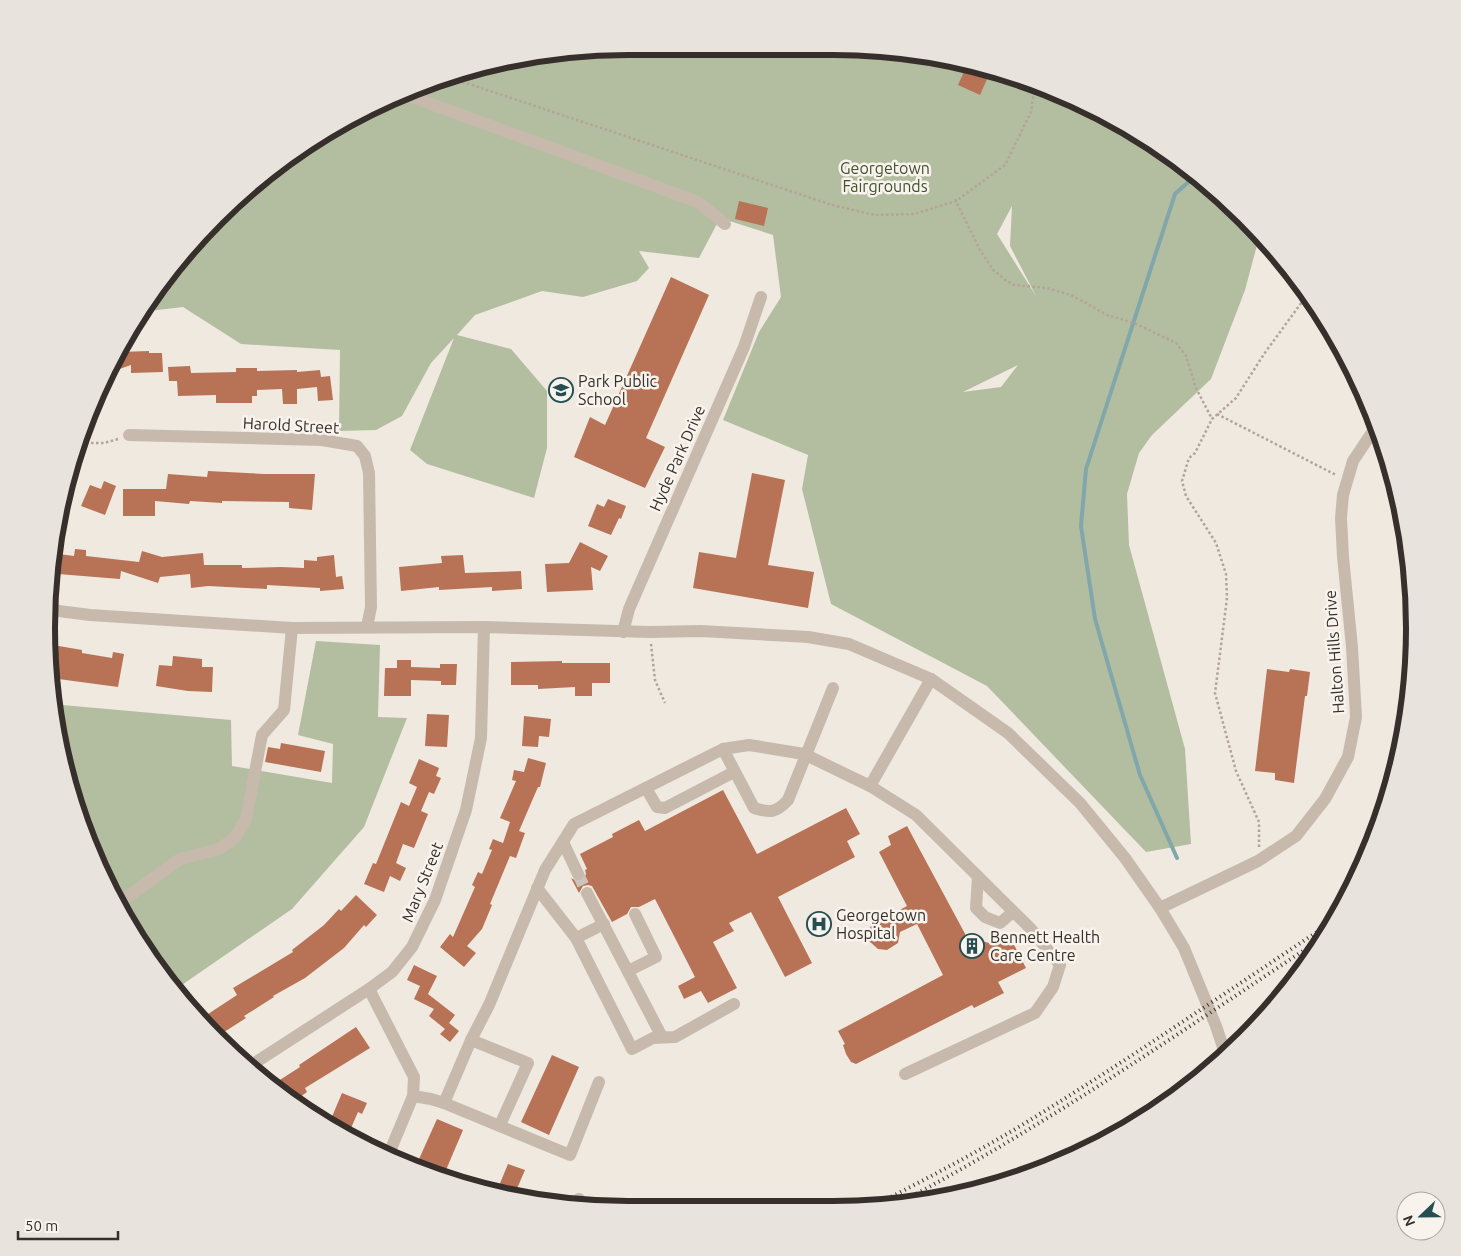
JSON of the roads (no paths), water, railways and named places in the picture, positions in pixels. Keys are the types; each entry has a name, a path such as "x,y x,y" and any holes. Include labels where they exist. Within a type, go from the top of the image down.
{"street":[{"path":"413,97 698,202 725,224"},
{"name":"Hyde Park Drive","path":"623,632 629,609 744,347 761,297"},
{"name":"Halton Hills Drive","path":"1160,908 1258,861 1296,836 1325,800 1348,757 1356,717 1341,518 1343,495 1353,461 1372,433"},
{"name":"Harold Street","path":"129,435 322,440 357,446 365,456 370,473 370,607 367,627"},
{"path":"55,611 90,616 292,628 484,627 623,632 701,631 808,637 849,644 931,679 1008,732 1080,803 1125,858 1160,908 1184,948 1223,1047"},
{"name":"Mary Street","path":"255,1063 369,989 392,972 412,947 435,900 466,810 481,738 484,627"},
{"path":"124,899 180,859 219,849 235,838 246,819 262,735 284,710 292,628"},
{"path":"870,786 931,679"},
{"path":"723,749 754,808 767,812 780,808 788,800 833,688"},
{"path":"444,1103 471,1040 489,1005 545,870 574,824 723,749 749,745 807,756 870,786 916,815 1030,929 1060,965 1053,987 1035,1013 905,1074"},
{"path":"646,788 657,807 666,808 734,772"},
{"path":"563,842 578,874"},
{"path":"978,877 976,908 985,917 1000,923 1013,912"},
{"path":"538,888 576,938 632,1049 653,1038 675,1037 734,1004"},
{"path":"587,893 662,1037"},
{"path":"628,971 656,957 635,914"},
{"path":"576,938 604,924"},
{"path":"369,989 414,1077 413,1096 391,1149"},
{"path":"471,1040 528,1063 500,1125"},
{"path":"413,1096 444,1103 570,1154 598,1082"}],"waterway":[{"path":"1177,858 1140,775 1095,619 1081,526 1086,469 1175,194 1190,180"}],"tunnel":[{"path":"578,874 587,893"}],"railway":[{"path":"888,1198 984,1147 1061,1101 1318,931"},
{"path":"913,1195 1061,1110 1308,948"}],"place":[{"name":"Park Public School","path":"561,390"},
{"name":"Georgetown Hospital","path":"819,924"},
{"name":"Bennett Health Care Centre","path":"972,946"}],"park label":[{"name":"Georgetown Fairgrounds","path":"885,177"}]}
